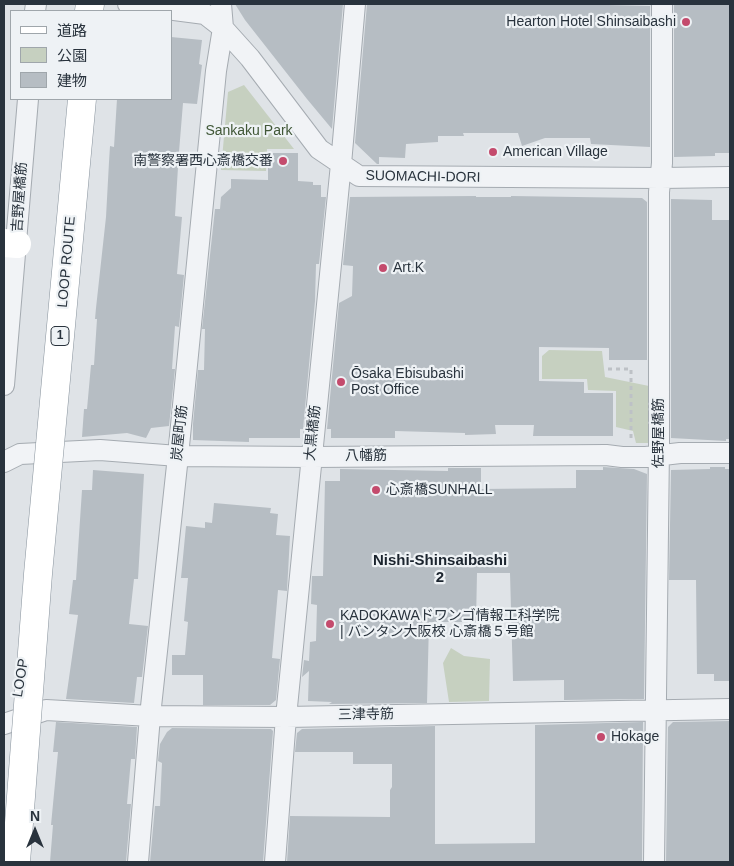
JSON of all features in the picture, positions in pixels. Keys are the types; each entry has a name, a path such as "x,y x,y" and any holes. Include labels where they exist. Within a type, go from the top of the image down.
{"highway":[{"name":"LOOP ROUTE","path":"38,574 82,100"},
{"name":"LOOP","path":"4,782 38,574"},
{"name":"1","path":"16,862 38,574"}],"street":[{"name":"SUOMACHI-DORI","path":"128,4 205,14 223,28 250,58 319,149 359,176 730,177"},
{"name":"炭屋町筋","path":"138,862 150,716 216,71 223,28 221,4"},
{"name":"大黒橋筋","path":"275,862 286,717 355,4"},
{"name":"佐野屋橋筋","path":"654,862 662,4"},
{"name":"吉野屋橋筋","path":"4,385 10,243 28,100"},
{"name":"八幡筋","path":"4,462 20,454 100,450 178,456 311,457 606,455 646,457 680,453 730,453"},
{"name":"三津寺筋","path":"4,724 46,710 150,716 286,717 730,709"}],"path":[{"path":"608,369 631,369 631,441"}],"green space":[{"name":"Sankaku Park","path":"244,85 294,149 267,149 266,171 221,170 228,92"},
{"path":"549,350 602,351 605,377 649,386 650,443 636,443 633,431 616,427 616,391 588,390 587,379 542,379 542,356"},
{"path":"451,648 464,656 490,659 489,701 449,702 443,663"}],"building":[{"path":"235,4 343,4 332,129 245,20"},
{"path":"367,4 650,6 650,147 591,144 590,138 545,138 522,146 518,133 463,133 464,136 438,136 438,142 406,144 405,158 379,157 379,164 377,164 355,143"},
{"path":"674,4 730,4 730,153 715,153 715,156 674,157"},
{"path":"172,37 202,40 199,64 202,65 197,104 183,103 179,152 189,153 187,168 178,167 175,216 182,217 177,274 184,275 179,327 175,326 172,369 175,369 169,426 151,428 146,438 127,433 82,437 91,365 94,365 97,319 95,319 106,217 110,146 114,147 117,100 172,100"},
{"path":"268,153 298,153 298,181 313,182 313,185 321,185 321,197 326,197 319,264 316,264 315,301 303,429 300,429 300,438 249,438 249,442 193,440 198,370 204,370 205,329 202,329 215,209 220,209 221,197 231,188 231,179 268,180"},
{"path":"350,197 642,198 647,202 647,360 609,360 609,348 539,347 539,381 584,382 584,393 613,393 613,436 533,436 534,425 495,425 496,434 465,435 465,433 395,431 395,438 331,438 331,429 327,429 339,303 352,296 353,266 343,265"},
{"path":"671,199 712,200 712,220 730,220 730,439 726,439 726,441 671,438"},
{"path":"603,467 634,469 647,474 644,699 564,700 564,680 513,681 510,573 477,573 476,622 429,622 427,703 329,704 332,702 308,701 309,671 302,677 304,660 309,661 310,642 316,641 317,605 311,604 312,576 323,576 325,481 340,481 340,469 448,471 448,468 481,468 481,489 576,488 576,470 603,470"},
{"path":"710,467 730,469 730,681 714,681 714,674 697,674 696,580 669,580 671,470 710,469"},
{"path":"93,470 144,474 138,579 134,579 129,624 148,626 142,677 137,677 134,703 66,699 78,615 69,614 73,580 76,580 82,490 92,490"},
{"path":"214,503 271,508 270,513 278,514 276,535 290,536 287,591 278,590 272,658 280,659 276,700 270,705 203,705 203,675 172,675 172,655 185,655 188,622 184,621 188,578 181,578 186,526 205,528 205,522 212,523"},
{"path":"730,721 730,862 666,862 668,727 673,722"},
{"path":"56,722 137,727 135,759 131,759 127,804 131,804 126,862 50,862 53,825 51,825 58,752 53,752"},
{"path":"643,722 642,862 287,862 290,816 390,817 392,764 353,764 353,752 295,752 297,733 302,729 435,726 435,844 535,843 535,725"},
{"path":"172,728 271,729 273,731 263,862 150,862 155,806 160,806 162,763 158,761 160,744 167,732"}],"place":[{"name":"Hearton Hotel Shinsaibashi","path":"686,22"},
{"name":"American Village","path":"493,152"},
{"name":"南警察署西心斎橋交番","path":"283,161"},
{"name":"Art.K","path":"383,268"},
{"name":"Ōsaka Ebisubashi Post Office","path":"341,382"},
{"name":"心斎橋SUNHALL","path":"376,490"},
{"name":"KADOKAWAドワンゴ情報工科学院 | バンタン大阪校 心斎橋５号館","path":"330,624"},
{"name":"Hokage","path":"601,737"}],"district":[{"name":"Nishi-Shinsaibashi 2","path":"440,570"}]}
